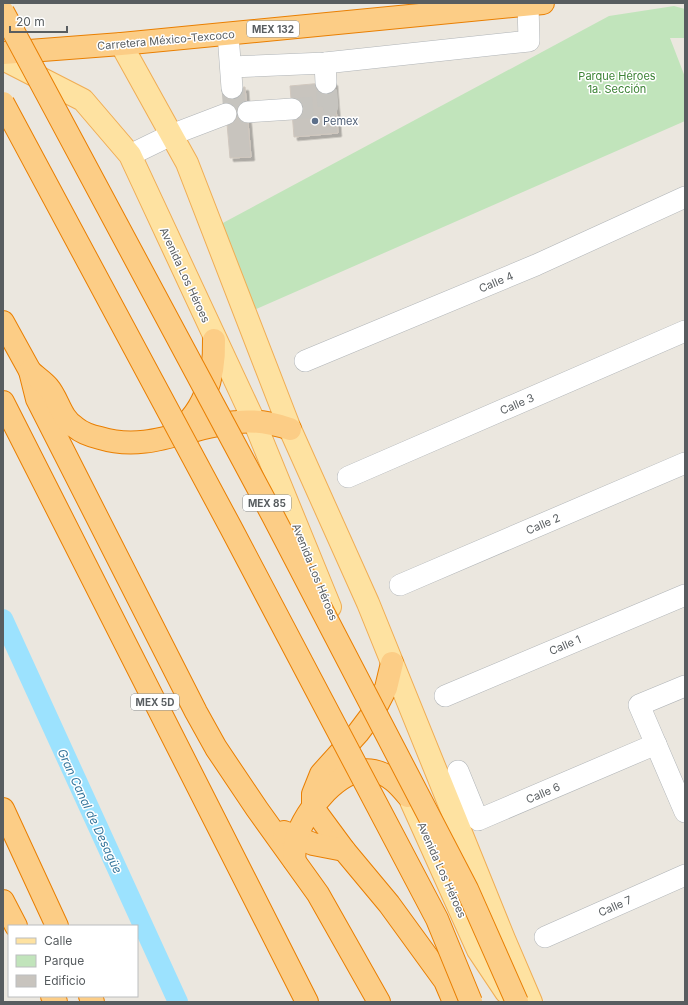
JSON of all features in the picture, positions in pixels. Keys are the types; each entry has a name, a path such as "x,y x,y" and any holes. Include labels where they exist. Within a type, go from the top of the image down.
{"highway":[{"name":"Carretera México-Texcoco","path":"3,53 121,44 535,4"},
{"name":"MEX 85","path":"3,12 273,516 467,889 517,1002"},
{"path":"3,103 231,528 437,919 471,1002"},
{"path":"3,322 30,372 37,400 196,712 216,748 256,808 267,821 318,894 379,1002"},
{"path":"165,438 177,432 187,422 202,401 213,372 214,340"},
{"path":"30,372 49,388 65,418 75,427 89,435 105,440 136,443 236,422 254,421 279,425 290,429"},
{"name":"MEX 5D","path":"3,402 307,1002"},
{"path":"392,663 386,688 373,713 358,733 322,774 313,794 313,808 344,850 389,904 444,981 454,1002"},
{"path":"294,860 296,838 313,808 324,794 343,778 352,773 366,770 375,771 390,778 408,796"},
{"path":"3,809 57,925"},
{"path":"267,821 296,838 313,844 344,850"},
{"path":"3,901 15,925"}],"main road":[{"path":"121,44 187,163 290,429 368,603 531,1002"},
{"name":"Avenida Los Héroes","path":"3,59 83,100 130,155 214,340 254,421 408,796 478,950 513,1002"}],"street":[{"path":"231,67 325,73 529,41 535,4"},
{"path":"228,34 232,88"},
{"path":"248,112 292,109"},
{"path":"130,155 171,135 226,114"},
{"name":"Calle 4","path":"305,361 536,265 685,197"},
{"name":"Calle 3","path":"348,477 685,331"},
{"name":"Calle 2","path":"400,585 685,463"},
{"name":"Calle 1","path":"445,696 685,595"},
{"path":"685,686 639,705 685,812"},
{"name":"Calle 6","path":"458,771 478,820 656,744"},
{"name":"Calle 7","path":"545,937 685,875"}],"green space":[{"name":"Parque Héroes 1a. Sección","path":"674,6 685,9 685,38 670,38 685,77 685,121 254,310 221,224 609,16"}],"building":[{"name":"Pemex","path":"334,82 338,133 294,137 290,86"},
{"path":"245,87 251,157 230,158 224,89"}],"waterway":[{"name":"Gran Canal de Desagüe","path":"3,619 178,1002"}],"tunnel":[{"path":"292,109 328,106 326,83"},
{"path":"232,88 234,113 248,112"}],"place":[{"name":"Pemex","path":"315,121"}]}
